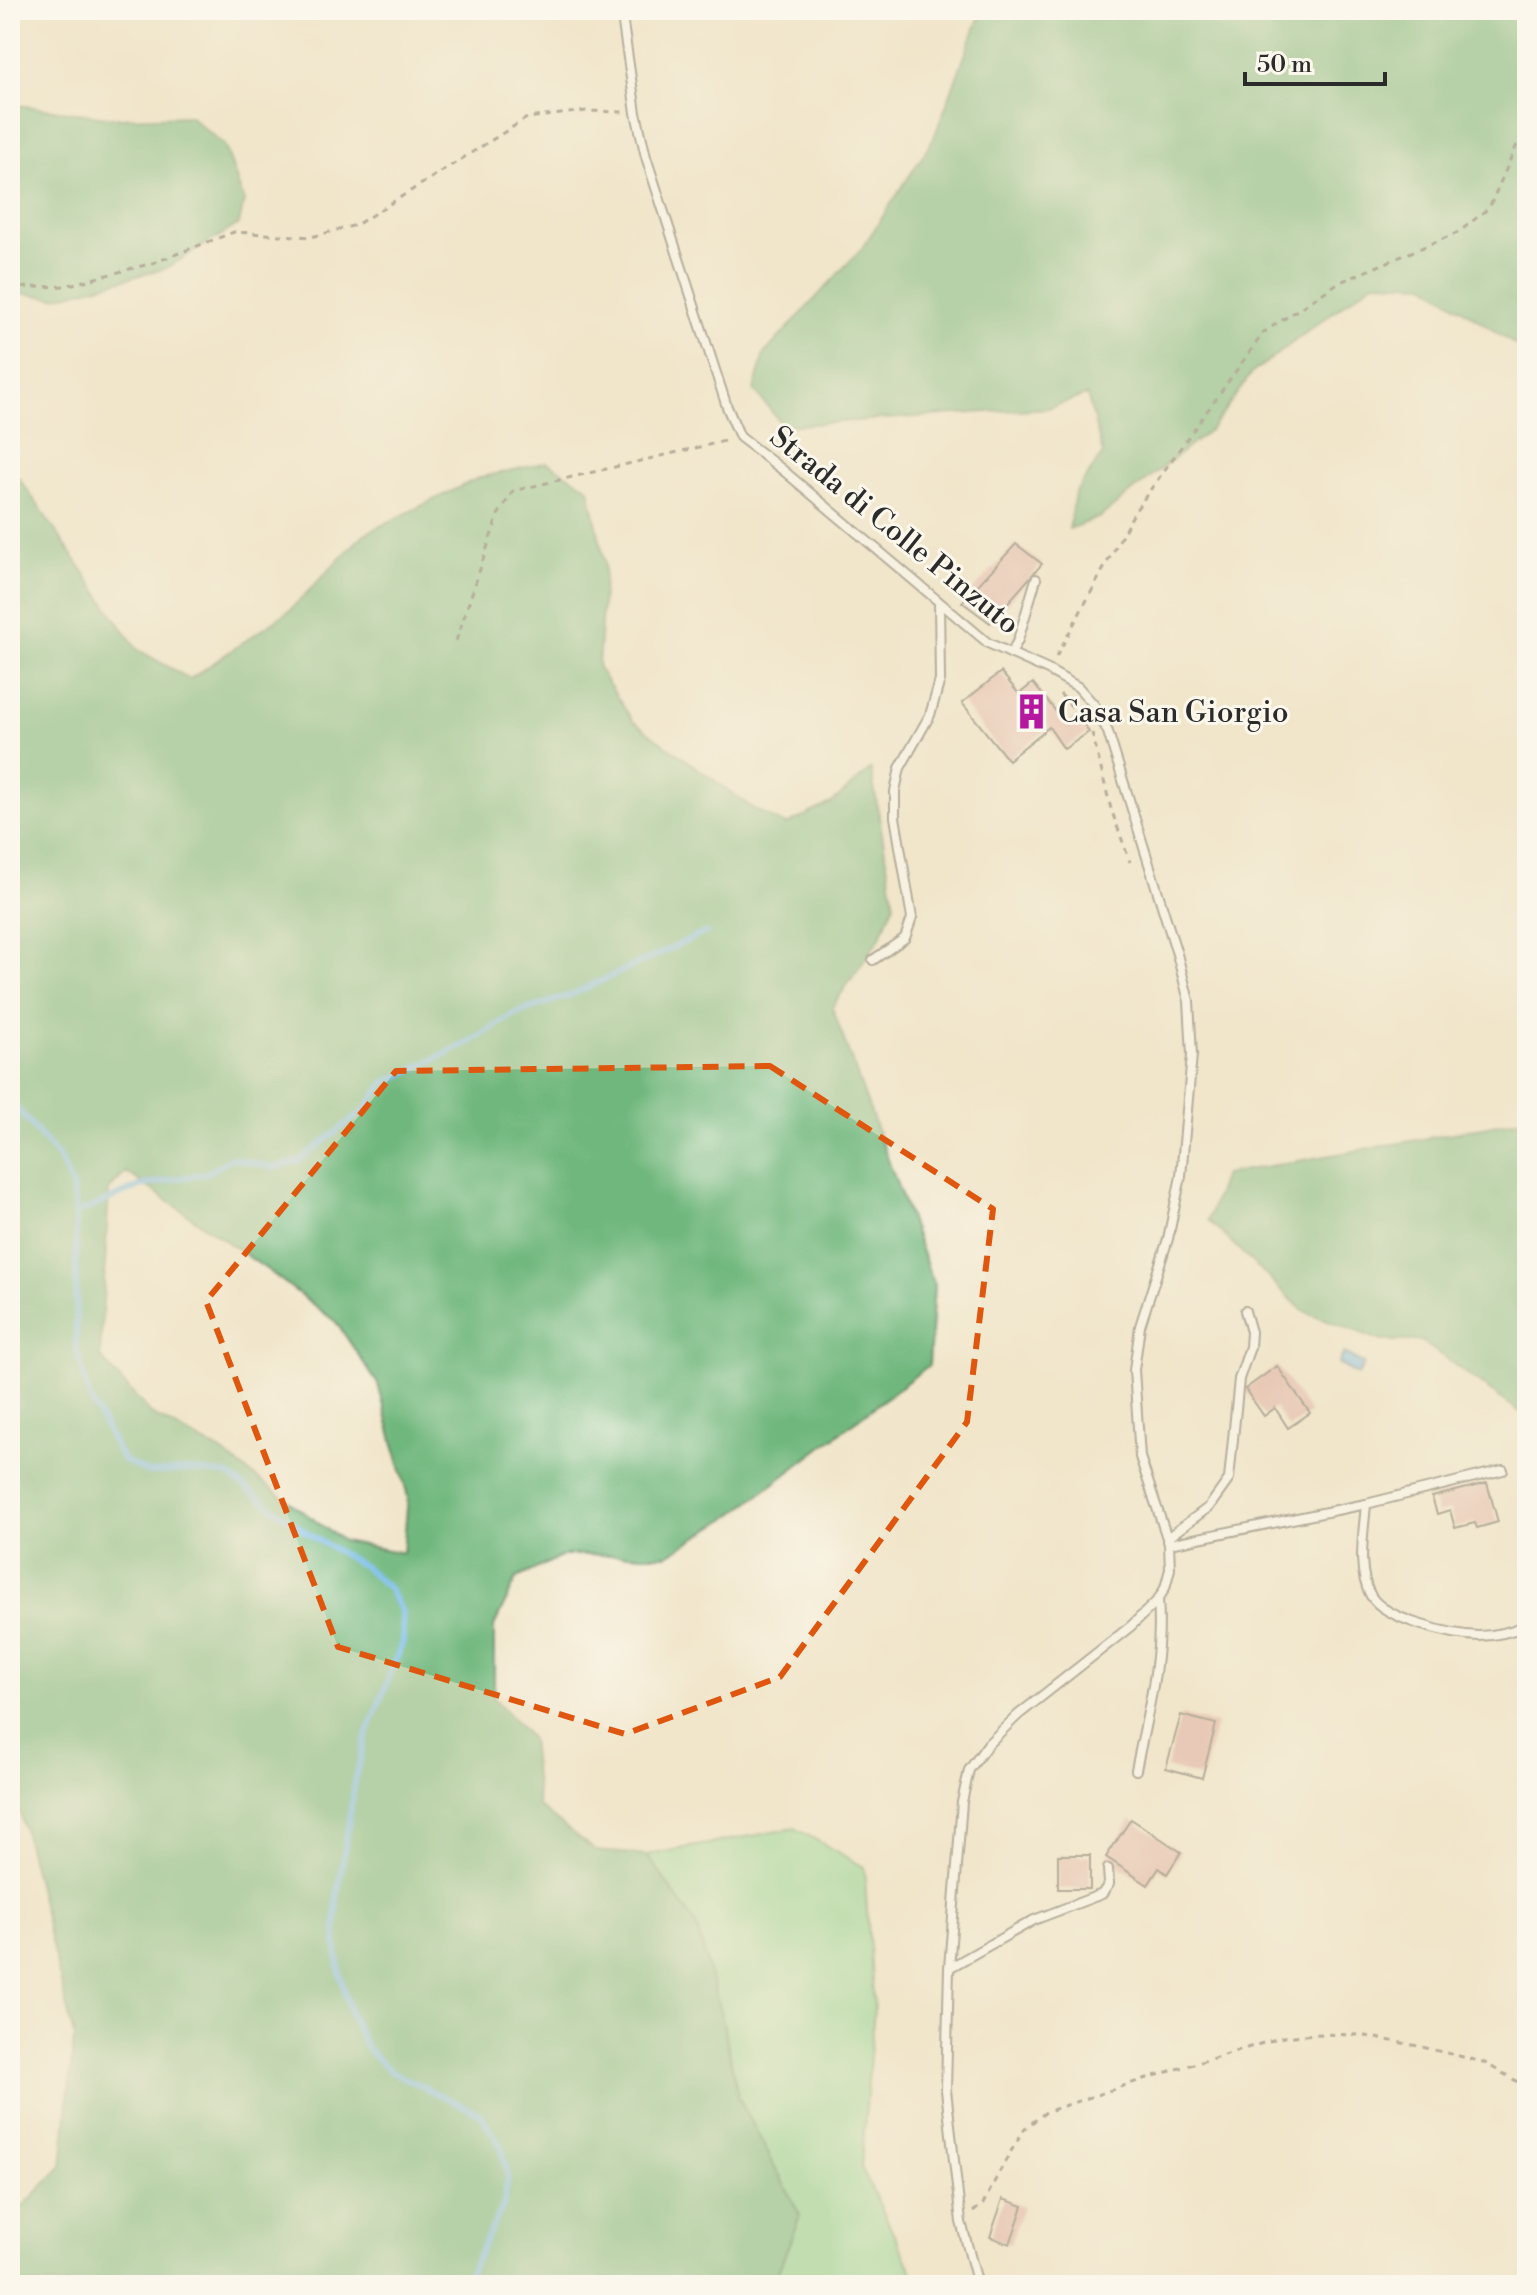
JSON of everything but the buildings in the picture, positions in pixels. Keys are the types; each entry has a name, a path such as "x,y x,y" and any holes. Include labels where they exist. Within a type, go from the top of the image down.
{"lane":[{"name":"Strada di Colle Pinzuto","path":"621,10 636,113 646,157 727,407 740,437 988,643 1078,687 1095,706 1108,732 1189,1001 1192,1055 1181,1176 1168,1239 1140,1326 1134,1370 1140,1457 1168,1541 1170,1569 1165,1588 1158,1600 1131,1626 1018,1715 988,1744 969,1770 962,1802 949,1968 946,2090 961,2222 978,2285"},
{"path":"1011,654 1036,579"},
{"path":"873,960 905,938 912,918 895,817 895,791 900,768 930,715 940,680 939,602"},
{"path":"1168,1541 1209,1507 1229,1479 1239,1379 1250,1347 1251,1332 1245,1311"},
{"path":"1168,1541 1366,1504 1503,1470"},
{"path":"1366,1504 1365,1578 1372,1597 1393,1614 1449,1633 1481,1636 1514,1631 1527,1625"},
{"path":"1136,1770 1157,1667 1158,1600"},
{"path":"949,1968 1034,1920 1102,1894 1109,1884 1108,1869"}],"path":[{"path":"10,288 65,286 153,263 234,232 311,237 356,225 527,118 586,111 636,113"},
{"path":"1048,670 1135,511 1264,332 1338,283 1459,232 1489,208 1527,122"},
{"path":"456,641 498,515 513,491 740,437"},
{"path":"1057,675 1056,682 1062,699 1083,717 1091,730 1111,809 1130,862"},
{"path":"961,2222 983,2204 1025,2128 1046,2112 1283,2037 1360,2035 1418,2046 1483,2062 1527,2087"}],"highlighted area":[{"path":"770,1066 993,1209 967,1422 780,1677 625,1734 338,1647 206,1301 396,1071"}],"green space":[{"path":"982,10 1527,10 1527,353 1425,284 1374,282 1252,373 1211,429 1100,517 1069,529 1075,493 1103,454 1087,395 1049,408 783,426 754,390 764,354 862,248 933,140"},
{"path":"10,104 114,118 190,116 225,146 244,201 239,224 167,268 54,298 10,292"},
{"path":"547,462 589,488 605,564 598,668 633,721 754,809 786,825 833,802 871,769 894,904 879,939 832,1007 934,1285 929,1365 735,1513 668,1555 564,1555 517,1578 494,1626 494,1698 531,1739 538,1806 596,1851 647,1855 696,1925 724,2026 738,2096 800,2215 773,2285 10,2285 10,2220 62,2166 74,2037 10,1772 10,469 137,649 190,679 290,610 364,534 478,478","holes":["126,1172 269,1271 336,1322 378,1384 408,1497 403,1553 343,1541 220,1451 151,1414 100,1357 109,1190"]},
{"path":"1527,1118 1527,1417 1421,1341 1382,1341 1303,1311 1208,1220 1224,1174"},
{"path":"795,1828 864,1867 874,2008 861,2167 919,2285 773,2285 800,2215 738,2096 724,2026 696,1925 647,1855"}],"water":[{"path":"1344,1353 1364,1364 1358,1375 1338,1364"}],"waterway":[{"path":"76,1214 140,1186 207,1173 231,1158 274,1168 299,1161 363,1111 386,1082 470,1042 514,1014 571,995 706,932"},
{"path":"10,1100 60,1159 72,1186 76,1214 76,1348 90,1399 122,1459 148,1473 190,1470 228,1475 310,1535 366,1568 389,1589 402,1613 403,1641 365,1740 355,1782 336,1904 336,1941 340,1974 351,2016 368,2050 392,2072 480,2114 502,2148 508,2177 503,2206 463,2285"}],"place":[{"name":"Casa San Giorgio","path":"1032,712"}]}
